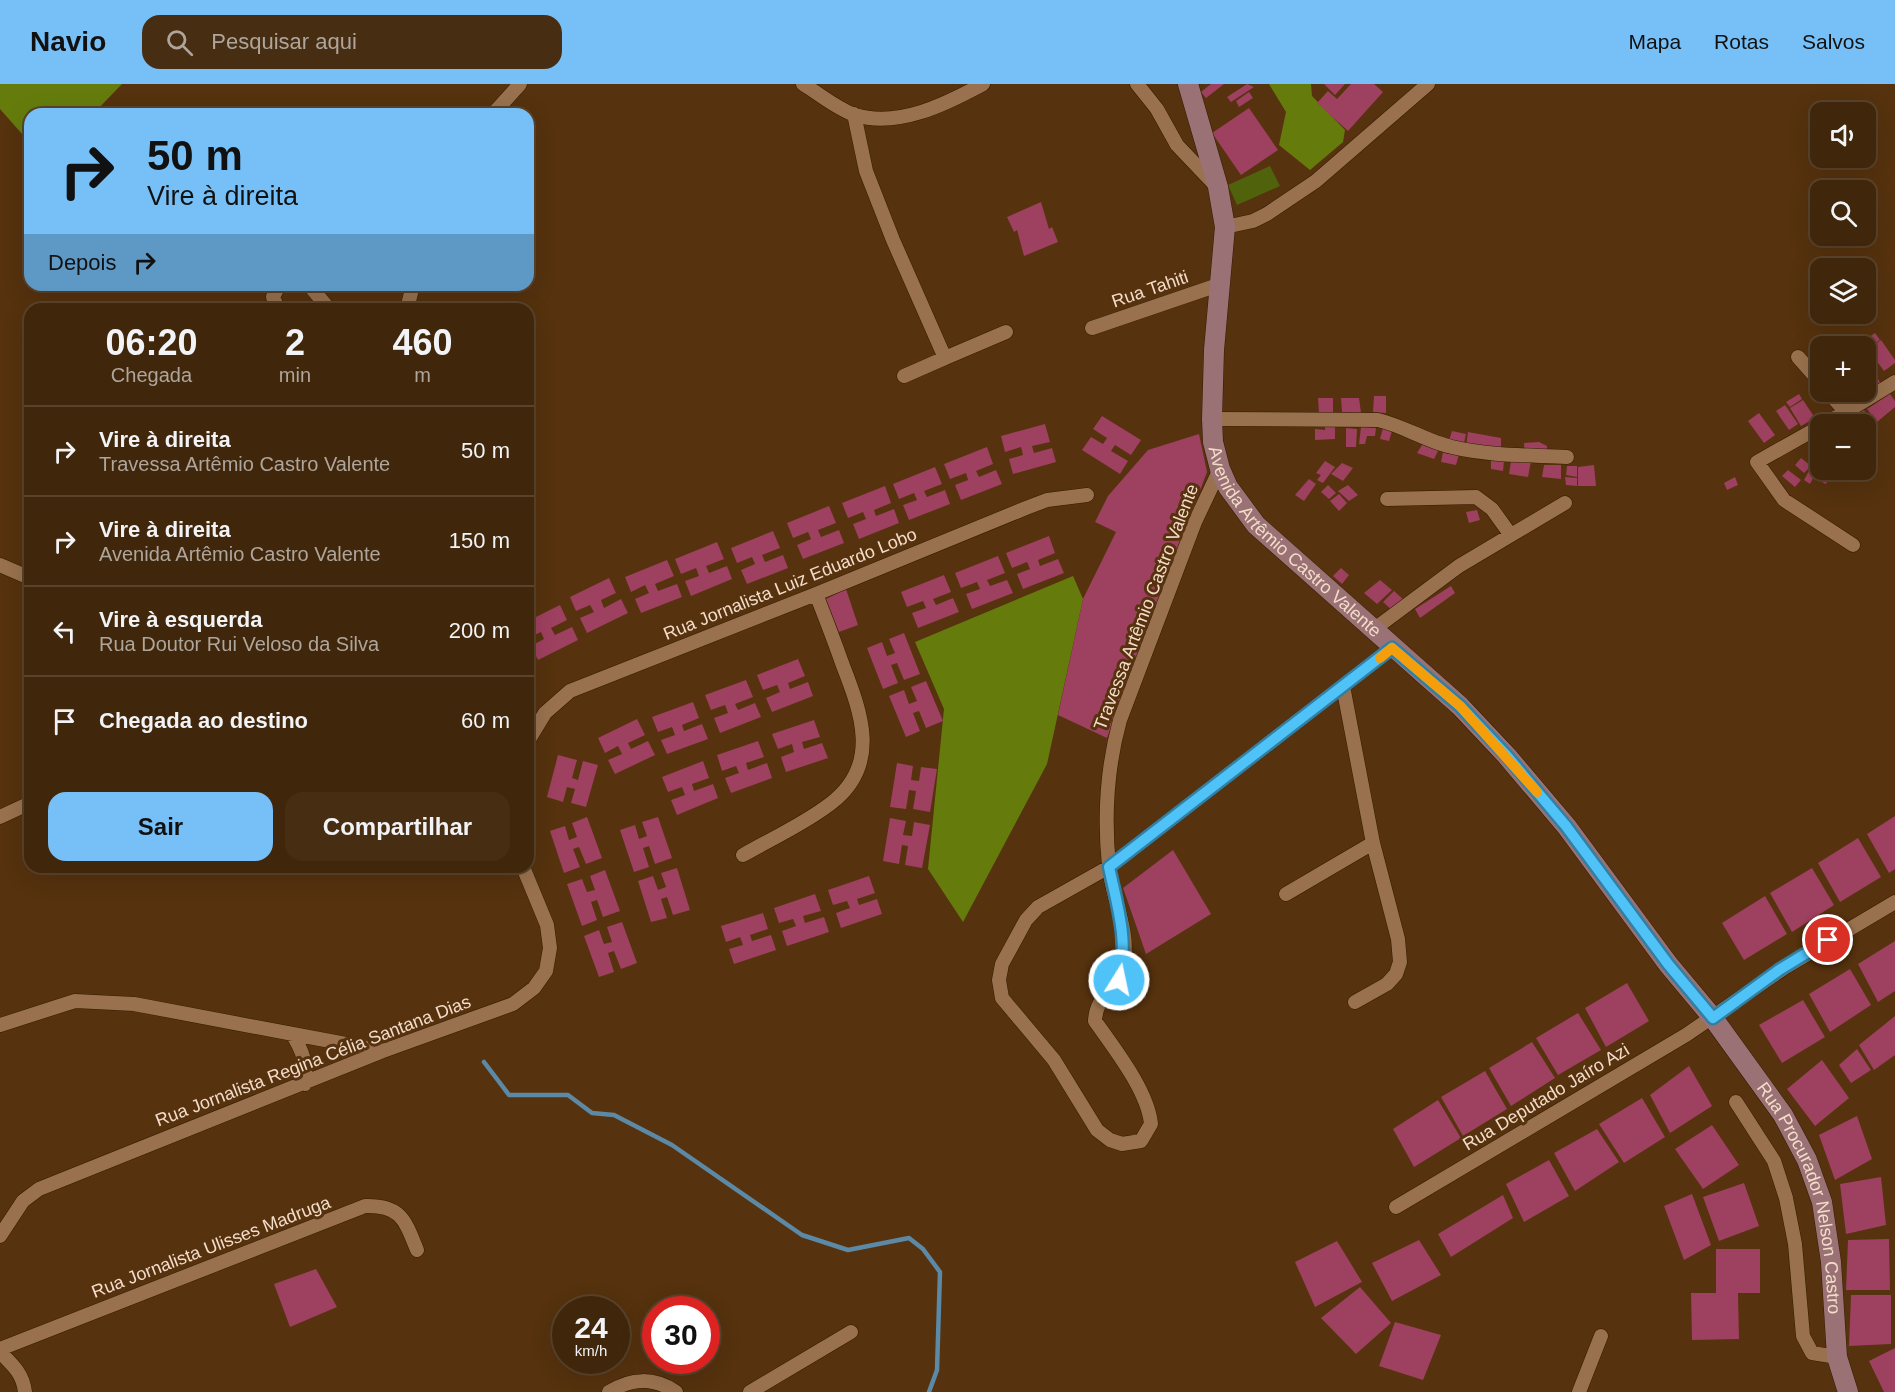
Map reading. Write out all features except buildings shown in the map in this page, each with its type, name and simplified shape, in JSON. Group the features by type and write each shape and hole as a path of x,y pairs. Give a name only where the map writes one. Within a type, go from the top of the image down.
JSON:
{"main road":[{"name":"Avenida Artêmio Castro Valente","path":"1188,84 1218,188 1225,227 1214,350 1213,442 1220,469 1237,501 1256,525 1460,706 1507,756 1566,826 1668,964 1713,1018"},
{"name":"Rua Procurador Nelson Castro","path":"1713,1018 1783,1114 1807,1160 1822,1202 1831,1262 1837,1357 1848,1392"}],"street":[{"path":"498,108 520,84"},
{"path":"802,84 854,114 876,117 911,115 938,107 983,84"},
{"path":"1137,84 1157,109 1177,145 1218,188"},
{"path":"1225,227 1253,221 1267,214 1316,181 1428,84"},
{"path":"854,114 866,171 893,240 945,358"},
{"name":"Rua Tahiti","path":"1092,328 1221,284"},
{"path":"314,291 324,303"},
{"path":"904,376 1006,332"},
{"path":"1798,357 1810,371"},
{"path":"1842,414 1895,382"},
{"path":"1837,402 1846,412"},
{"path":"1212,419 1378,420 1398,424 1449,447 1478,452 1567,458"},
{"path":"1810,432 1757,462 1784,500 1852,544"},
{"name":"Travessa Artêmio Castro Valente","path":"1220,469 1195,522 1120,720 1108,774 1109,867 1124,937 1124,961 1119,980 1099,1001 1095,1021 1130,1074 1150,1118 1148,1132 1141,1142 1130,1145 1110,1140 1097,1130 1054,1060 1002,998 999,980 1002,964 1026,920 1038,907 1109,867 1392,648"},
{"name":"Rua Jornalista Luiz Eduardo Lobo","path":"534,731 545,713 570,691 1047,500 1087,495"},
{"path":"1387,499 1476,497 1492,509 1510,534"},
{"path":"1373,630 1459,566 1565,503"},
{"path":"0,565 24,575"},
{"path":"743,855 830,804 848,788 859,767 863,748 861,712 816,594"},
{"path":"1343,686 1373,843 1398,939 1400,962 1396,974 1387,984 1355,1002"},
{"path":"0,817 24,806"},
{"path":"1286,894 1373,843"},
{"name":"Rua Jornalista Regina Célia Santana Dias","path":"0,1236 23,1202 39,1189 383,1051 513,1004 534,988 546,971 550,948 547,925 526,873"},
{"name":"Rua Deputado Jaíro Azi","path":"1396,1207 1713,1018 1779,970 1895,902"},
{"path":"0,1025 75,1001 101,1001 134,1004 383,1051"},
{"path":"292,1034 302,1049 306,1067 305,1084"},
{"path":"1736,1102 1774,1161 1786,1198 1795,1244 1803,1336 1812,1353 1837,1357"},
{"name":"Rua Jornalista Ulisses Madruga","path":"0,1350 365,1206 383,1205 394,1210 406,1222 417,1250"},
{"path":"750,1392 851,1332"},
{"path":"1579,1392 1601,1336"},
{"path":"0,1350 24,1380 25,1392"},
{"path":"609,1392 635,1380 649,1380 676,1392"}],"green space":[{"path":"0,84 122,84 99,108 24,108 24,136 0,109"},
{"path":"1269,84 1311,84 1312,96 1345,130 1343,142 1310,170 1279,145 1286,112"},
{"path":"1270,166 1280,186 1237,205 1228,185"},
{"path":"1073,576 1083,599 1047,764 963,922 928,869 944,709 915,642"}],"waterway":[{"path":"484,1062 509,1095 568,1095 592,1113 614,1115 672,1145 802,1235 848,1250 909,1238 923,1249 940,1272 937,1370 929,1392"}],"slow traffic":[{"path":"1380,658 1392,648 1460,706 1537,792"}],"route":[{"path":"1119,980 1124,961 1124,937 1109,867 1392,648 1460,706 1507,756 1566,826 1668,964 1713,1018 1779,970 1828,940"}]}
